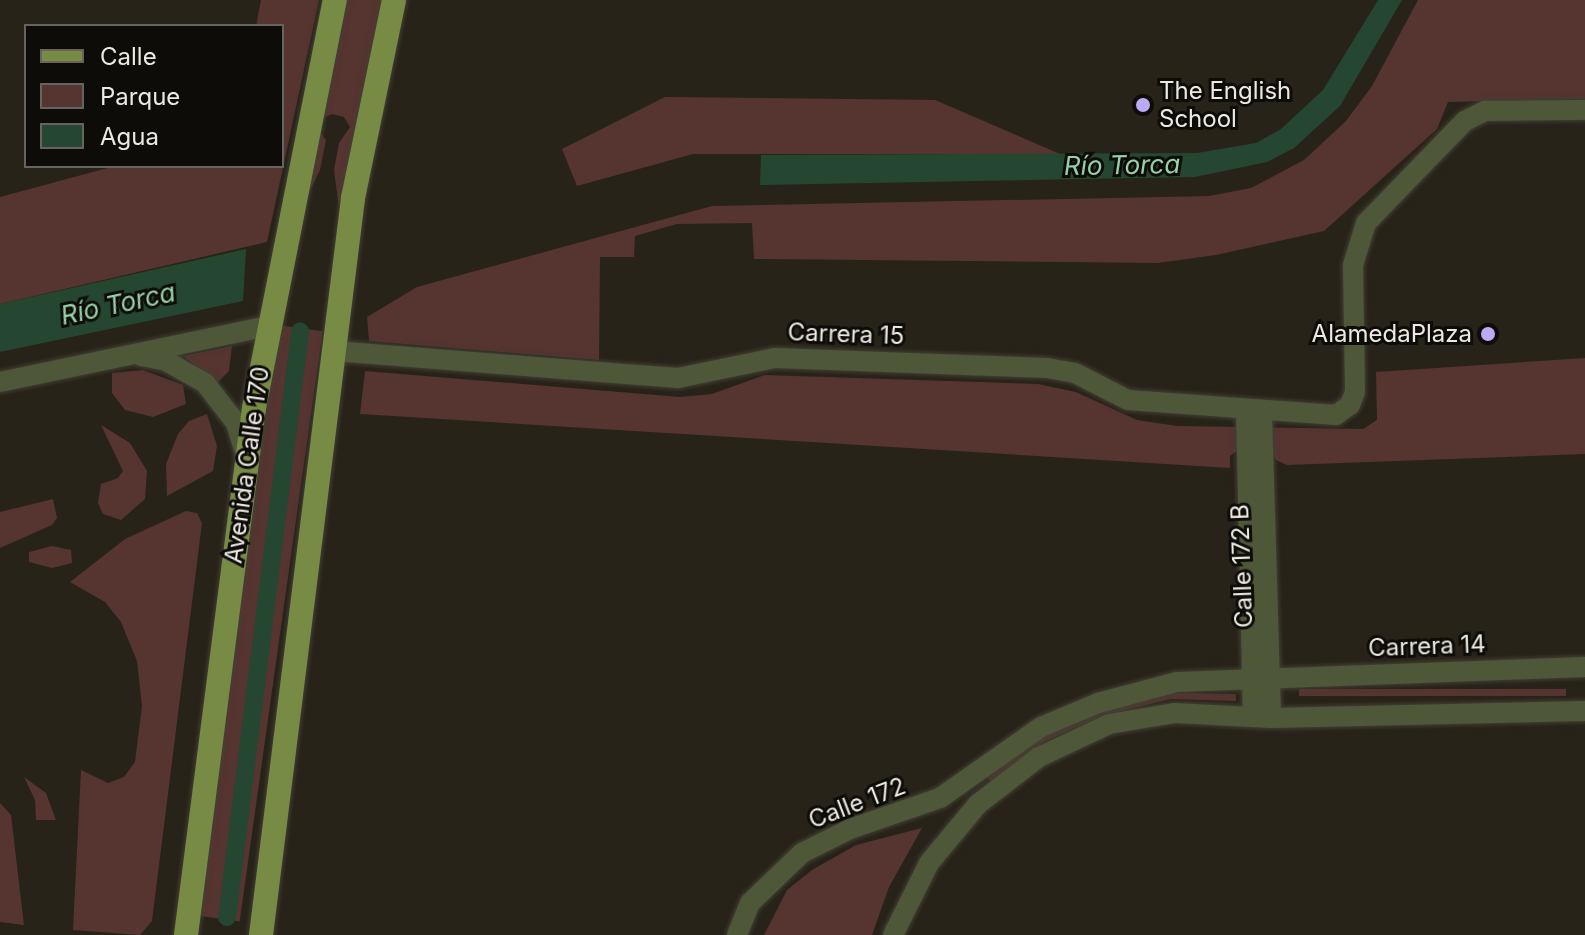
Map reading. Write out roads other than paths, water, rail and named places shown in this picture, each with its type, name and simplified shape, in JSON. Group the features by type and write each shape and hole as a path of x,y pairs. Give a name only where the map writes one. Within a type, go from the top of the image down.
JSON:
{"main road":[{"name":"Avenida Calle 170","path":"186,935 247,459 268,326 335,0"},
{"path":"261,935 360,156 394,0"}],"street":[{"name":"Carrera 15","path":"334,351 678,378 775,358 1047,368 1075,373 1128,400 1254,412 1336,415 1350,405 1355,392 1357,241 1366,223 1418,173 1465,121 1485,111 1585,110"},
{"path":"0,382 268,326"},
{"path":"121,356 166,361 205,383 236,423 247,459"},
{"name":"Calle 172 B","path":"1254,412 1262,717"},
{"name":"Carrera 14","path":"940,798 1041,727 1098,703 1177,682 1585,667"},
{"path":"893,935 929,863 997,790 1039,757 1109,724 1175,713 1262,717 1585,711"},
{"path":"940,798 997,790"},
{"name":"Calle 172","path":"737,935 750,903 802,853 850,829 940,798"}],"water":[{"name":"Río Torca","path":"1378,0 1402,0 1340,106 1294,148 1267,162 1195,177 760,185 761,155 1197,153 1256,143 1281,129 1323,90"},
{"name":"Río Torca","path":"246,249 243,301 0,352 0,304"}],"waterway":[{"path":"227,917 300,332"}],"place":[{"name":"The English School","path":"1143,105"},
{"name":"AlamedaPlaza","path":"1488,334"}]}
